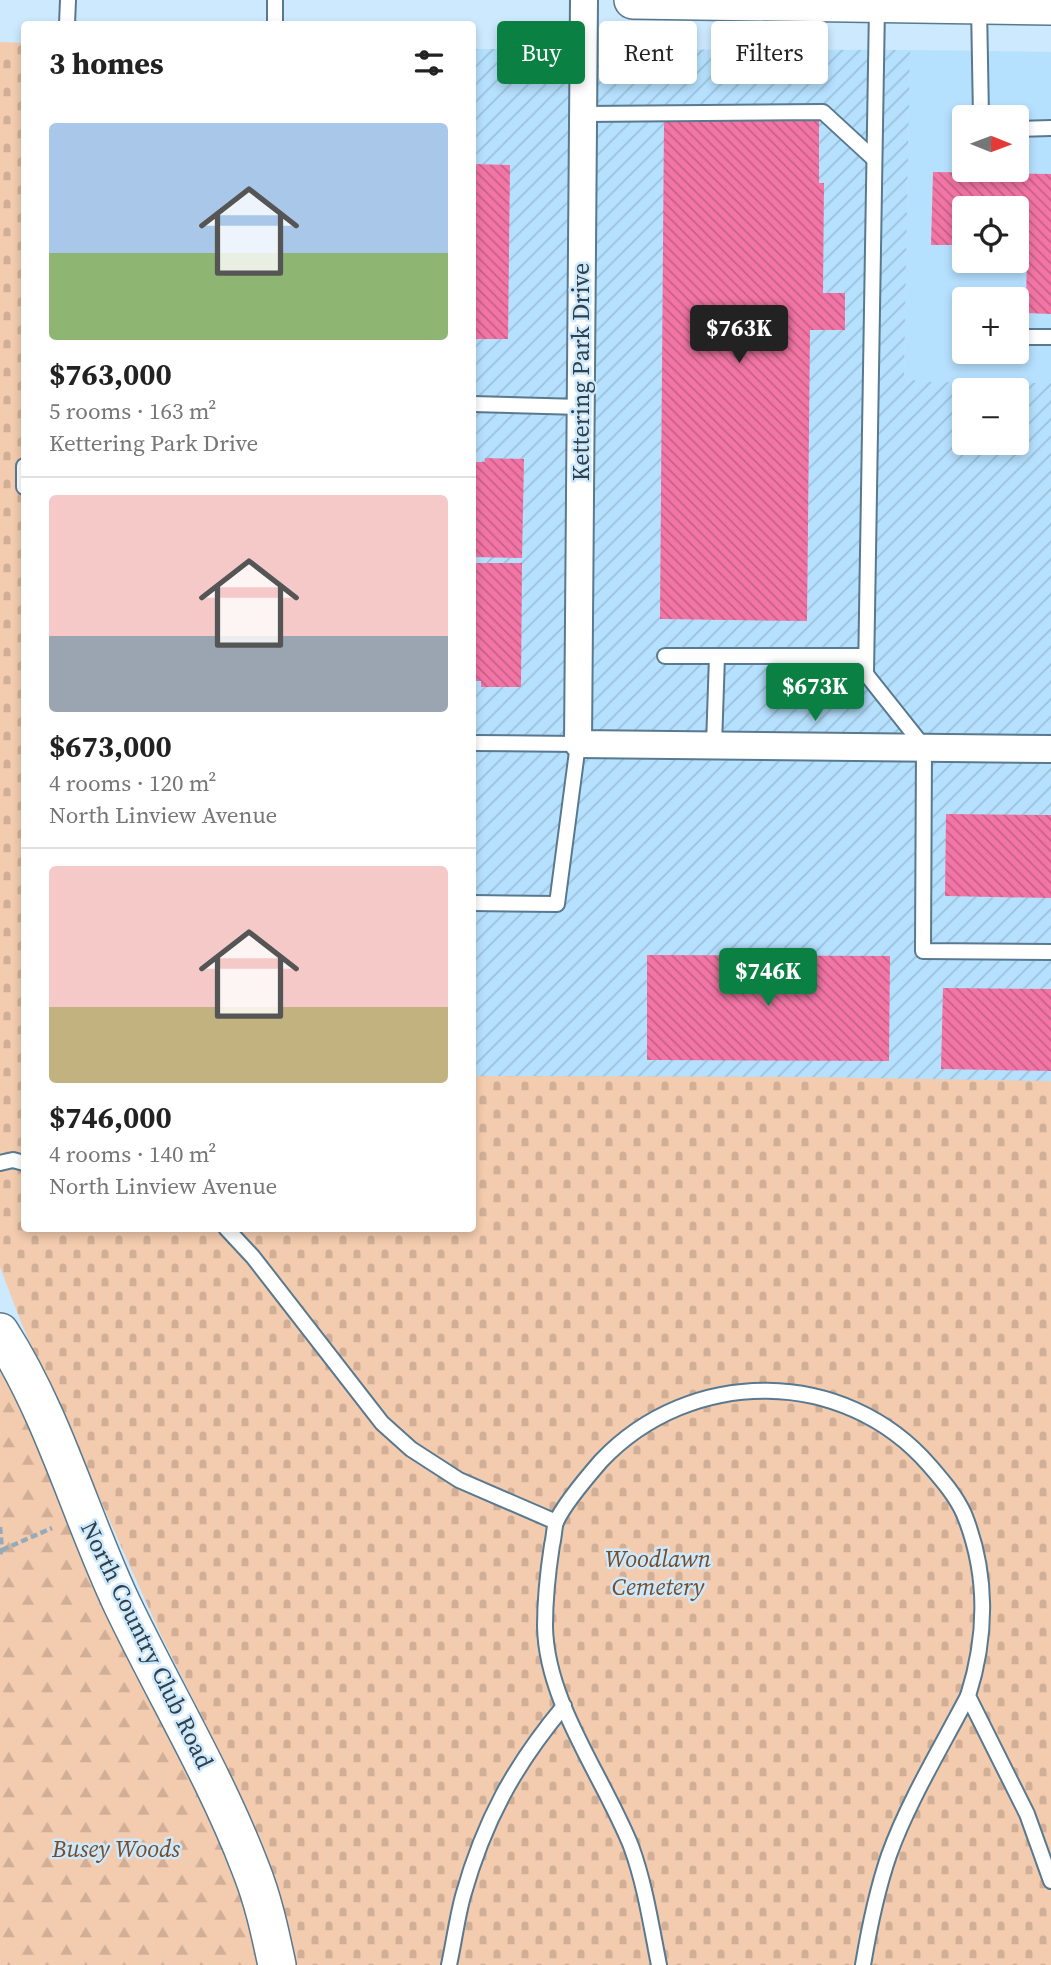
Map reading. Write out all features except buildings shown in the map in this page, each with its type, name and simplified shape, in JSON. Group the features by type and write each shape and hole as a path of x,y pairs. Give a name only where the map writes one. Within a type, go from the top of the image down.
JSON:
{"street":[{"name":"Kettering Park Drive","path":"578,744 584,0"},
{"path":"633,0 1051,6"},
{"path":"578,744 1051,748"},
{"name":"North Country Club Road","path":"0,1332 36,1396 121,1603 213,1781 251,1868 267,1919 277,1965"}],"lane":[{"path":"67,21 68,0"},
{"path":"275,0 275,21"},
{"path":"877,3 866,674 924,747 923,951 1051,952"},
{"path":"979,5 981,105"},
{"path":"583,114 823,112 874,159"},
{"path":"1029,129 1051,128"},
{"path":"1029,337 1051,337"},
{"path":"476,404 581,407"},
{"path":"665,656 866,656"},
{"path":"714,745 717,656"},
{"path":"476,743 578,744 558,904 476,903"},
{"path":"0,1163 13,1160 21,1162"},
{"path":"230,1232 253,1257 382,1423 411,1449 458,1480 556,1522"},
{"path":"659,1965 646,1895 631,1847 564,1706 550,1661 545,1628 547,1578 556,1522 586,1478 621,1441 652,1420 684,1404 721,1394 774,1390 811,1395 855,1410 891,1428 919,1453 947,1486 963,1511 975,1546 982,1588 982,1628 976,1669 968,1696 902,1824 889,1856 867,1939 863,1965"},
{"path":"968,1696 1027,1814 1051,1881"},
{"path":"449,1965 462,1898 484,1832 510,1779 564,1706"}],"path":[{"path":"0,1527 1,1552 85,1514"}],"shaded area":[{"path":"476,49 497,49 497,84 585,84 585,49 599,49 599,84 697,84 697,50 711,50 711,84 828,84 828,50 910,50 904,379 952,382 952,455 1029,455 1029,383 1051,383 1051,1085 476,1078"},
{"path":"910,50 1051,52 1051,383 1029,383 1029,378 952,378 952,382 904,379"}],"green space":[{"name":"Woodlawn Cemetery","path":"0,42 21,43 21,1232 476,1232 476,1076 1051,1081 1051,1965 294,1965 262,1854 224,1761 160,1633 23,1327 0,1267"},
{"name":"Busey Woods","path":"0,1332 277,1965 0,1965"}]}
